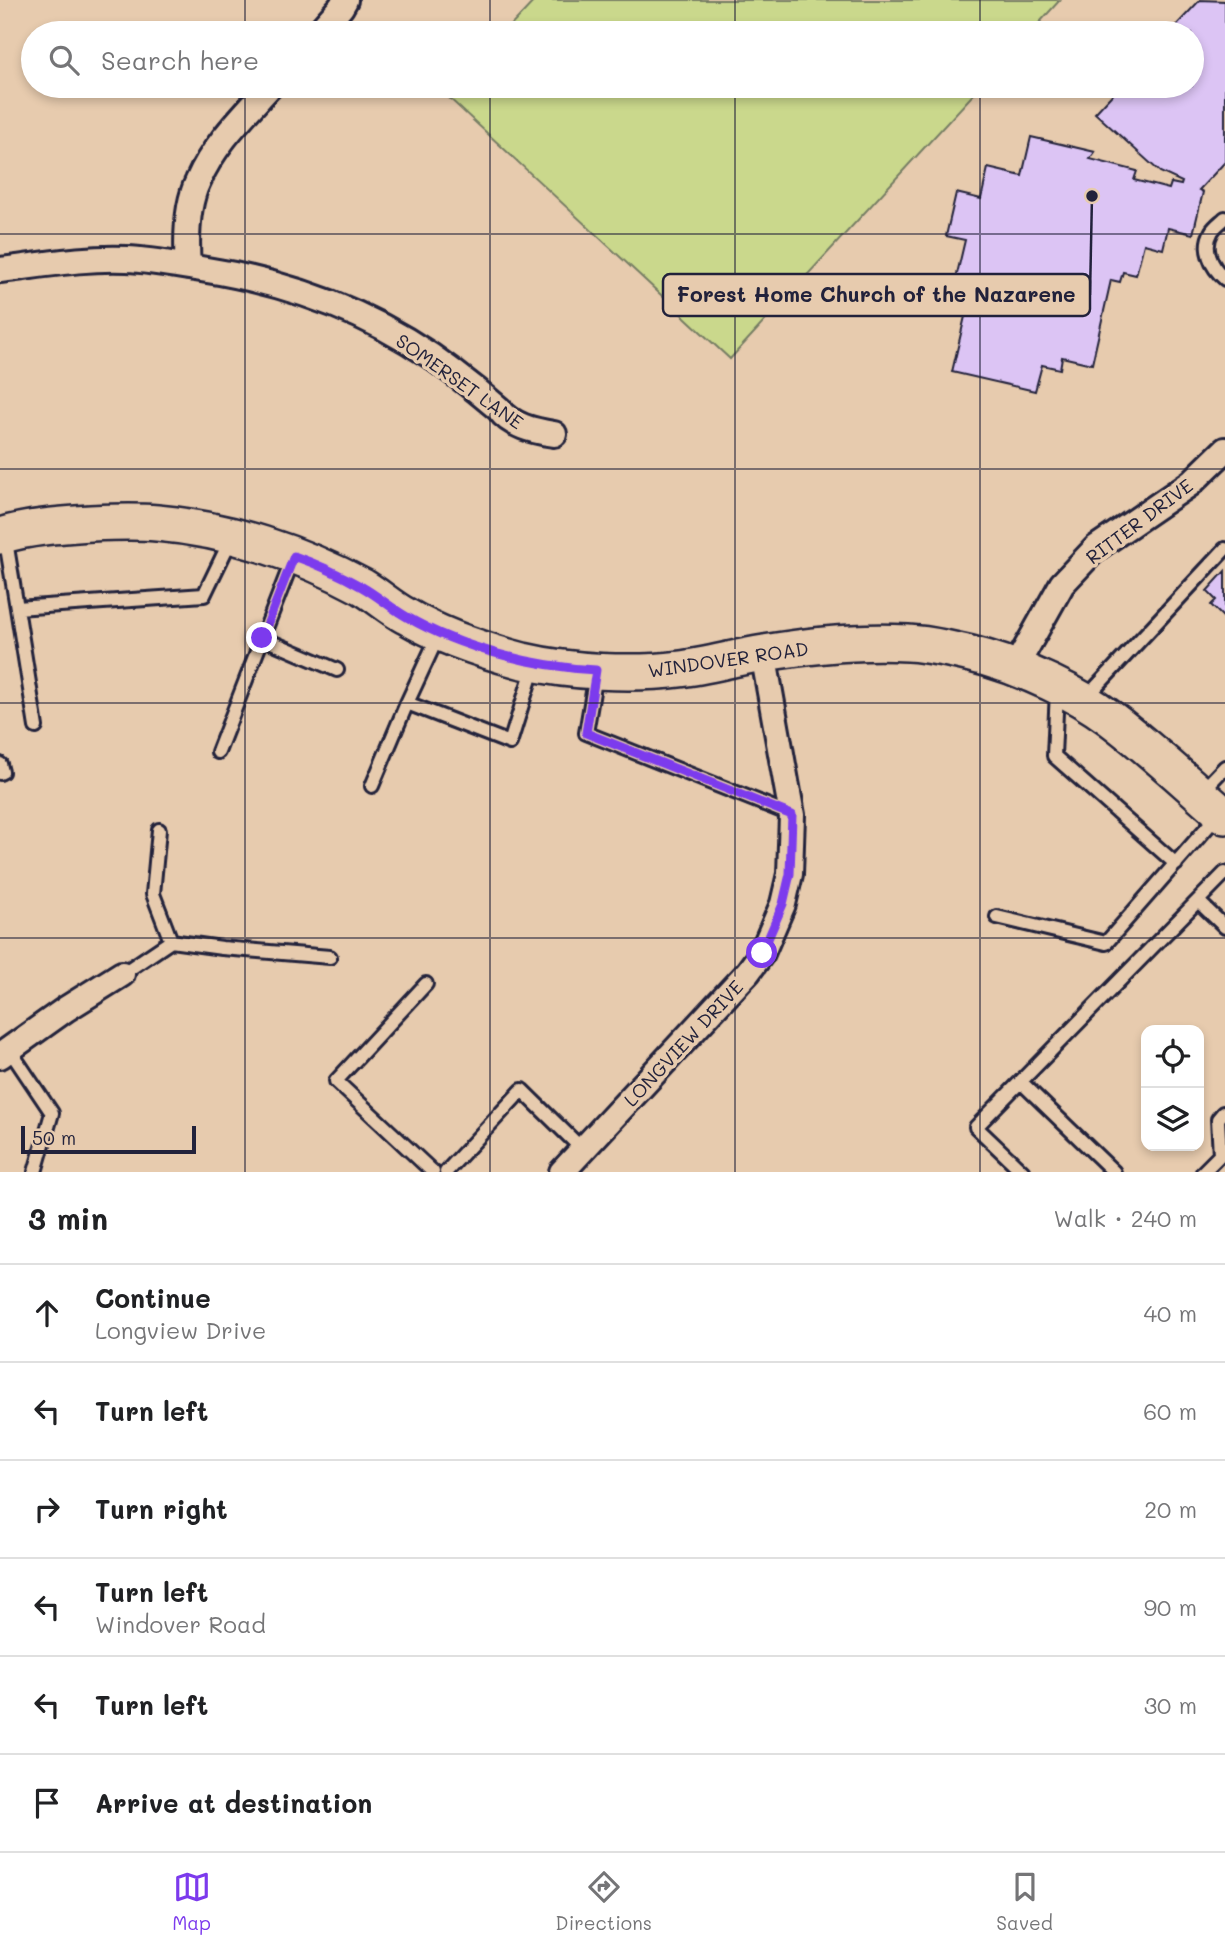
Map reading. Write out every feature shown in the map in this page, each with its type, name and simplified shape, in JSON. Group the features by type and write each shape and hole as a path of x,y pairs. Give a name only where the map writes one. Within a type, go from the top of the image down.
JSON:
{"street":[{"path":"328,21 345,0"},
{"path":"188,267 190,203 197,181 221,141 259,98"},
{"name":"SOMERSET LANE","path":"0,270 74,261 127,259 242,275 267,282 334,304 387,330 452,371 503,415 531,430 554,434"},
{"name":"RITTER DRIVE","path":"1015,668 1062,584 1096,548 1191,483 1225,450"},
{"name":"WINDOVER ROAD","path":"3,536 57,525 156,523 233,537 271,546 363,588 439,634 524,661 573,669 651,672 683,669 763,653 829,644 911,643 985,658 1015,668 1070,693 1110,718 1215,807"},
{"name":"LONGVIEW DRIVE","path":"562,1172 748,972 762,953 783,904 790,874 792,815 763,653"},
{"path":"5,1052 122,974"}],"lane":[{"path":"1225,218 1212,232 1207,253 1216,271 1225,279"},
{"path":"3,536 36,727"},
{"path":"17,608 204,595 233,537"},
{"path":"1176,864 1054,755 1070,693 1225,549"},
{"path":"218,752 294,556"},
{"path":"372,786 439,634"},
{"path":"262,638 337,670"},
{"path":"407,703 510,743 535,663"},
{"path":"596,670 586,733 792,815"},
{"path":"0,764 0,773"},
{"path":"997,916 1107,943 1176,864 1215,807 1225,767"},
{"path":"159,830 153,894 171,941"},
{"path":"1023,1172 976,1127 1225,873"},
{"path":"1198,901 1225,927"},
{"path":"122,974 171,941 330,957"},
{"path":"426,984 336,1081 433,1172"},
{"path":"5,1052 52,1113 35,1172"},
{"path":"1021,1082 1114,1172"},
{"path":"446,1172 522,1090 583,1150"},
{"path":"1203,1172 1222,1153 1218,1119 1223,1113"}],"green space":[{"path":"535,0 1060,0 1041,21 515,21"},
{"path":"449,98 970,98 730,359"}],"building":[{"path":"1200,0 1225,1 1225,162 1199,190 1203,192 1193,234 1168,228 1163,249 1144,244 1136,275 1123,272 1120,282 1111,280 1092,364 1062,357 1060,369 1042,365 1035,391 952,372 970,295 953,291 965,240 946,236 956,193 981,199 988,168 1022,176 1031,137 1095,152 1090,159 1137,171 1134,180 1169,189 1171,183 1181,185 1182,182 1160,172 1095,113 1109,98 1204,98 1204,21 1180,21"},
{"path":"1225,571 1225,619 1211,605 1216,600 1207,591"}],"place":[{"name":"Forest Home Church of the Nazarene","path":"1092,196"}],"route":[{"path":"262,638 294,556 363,588 439,634 524,661 596,670 586,733 792,815 790,874 783,904 762,953"}]}
